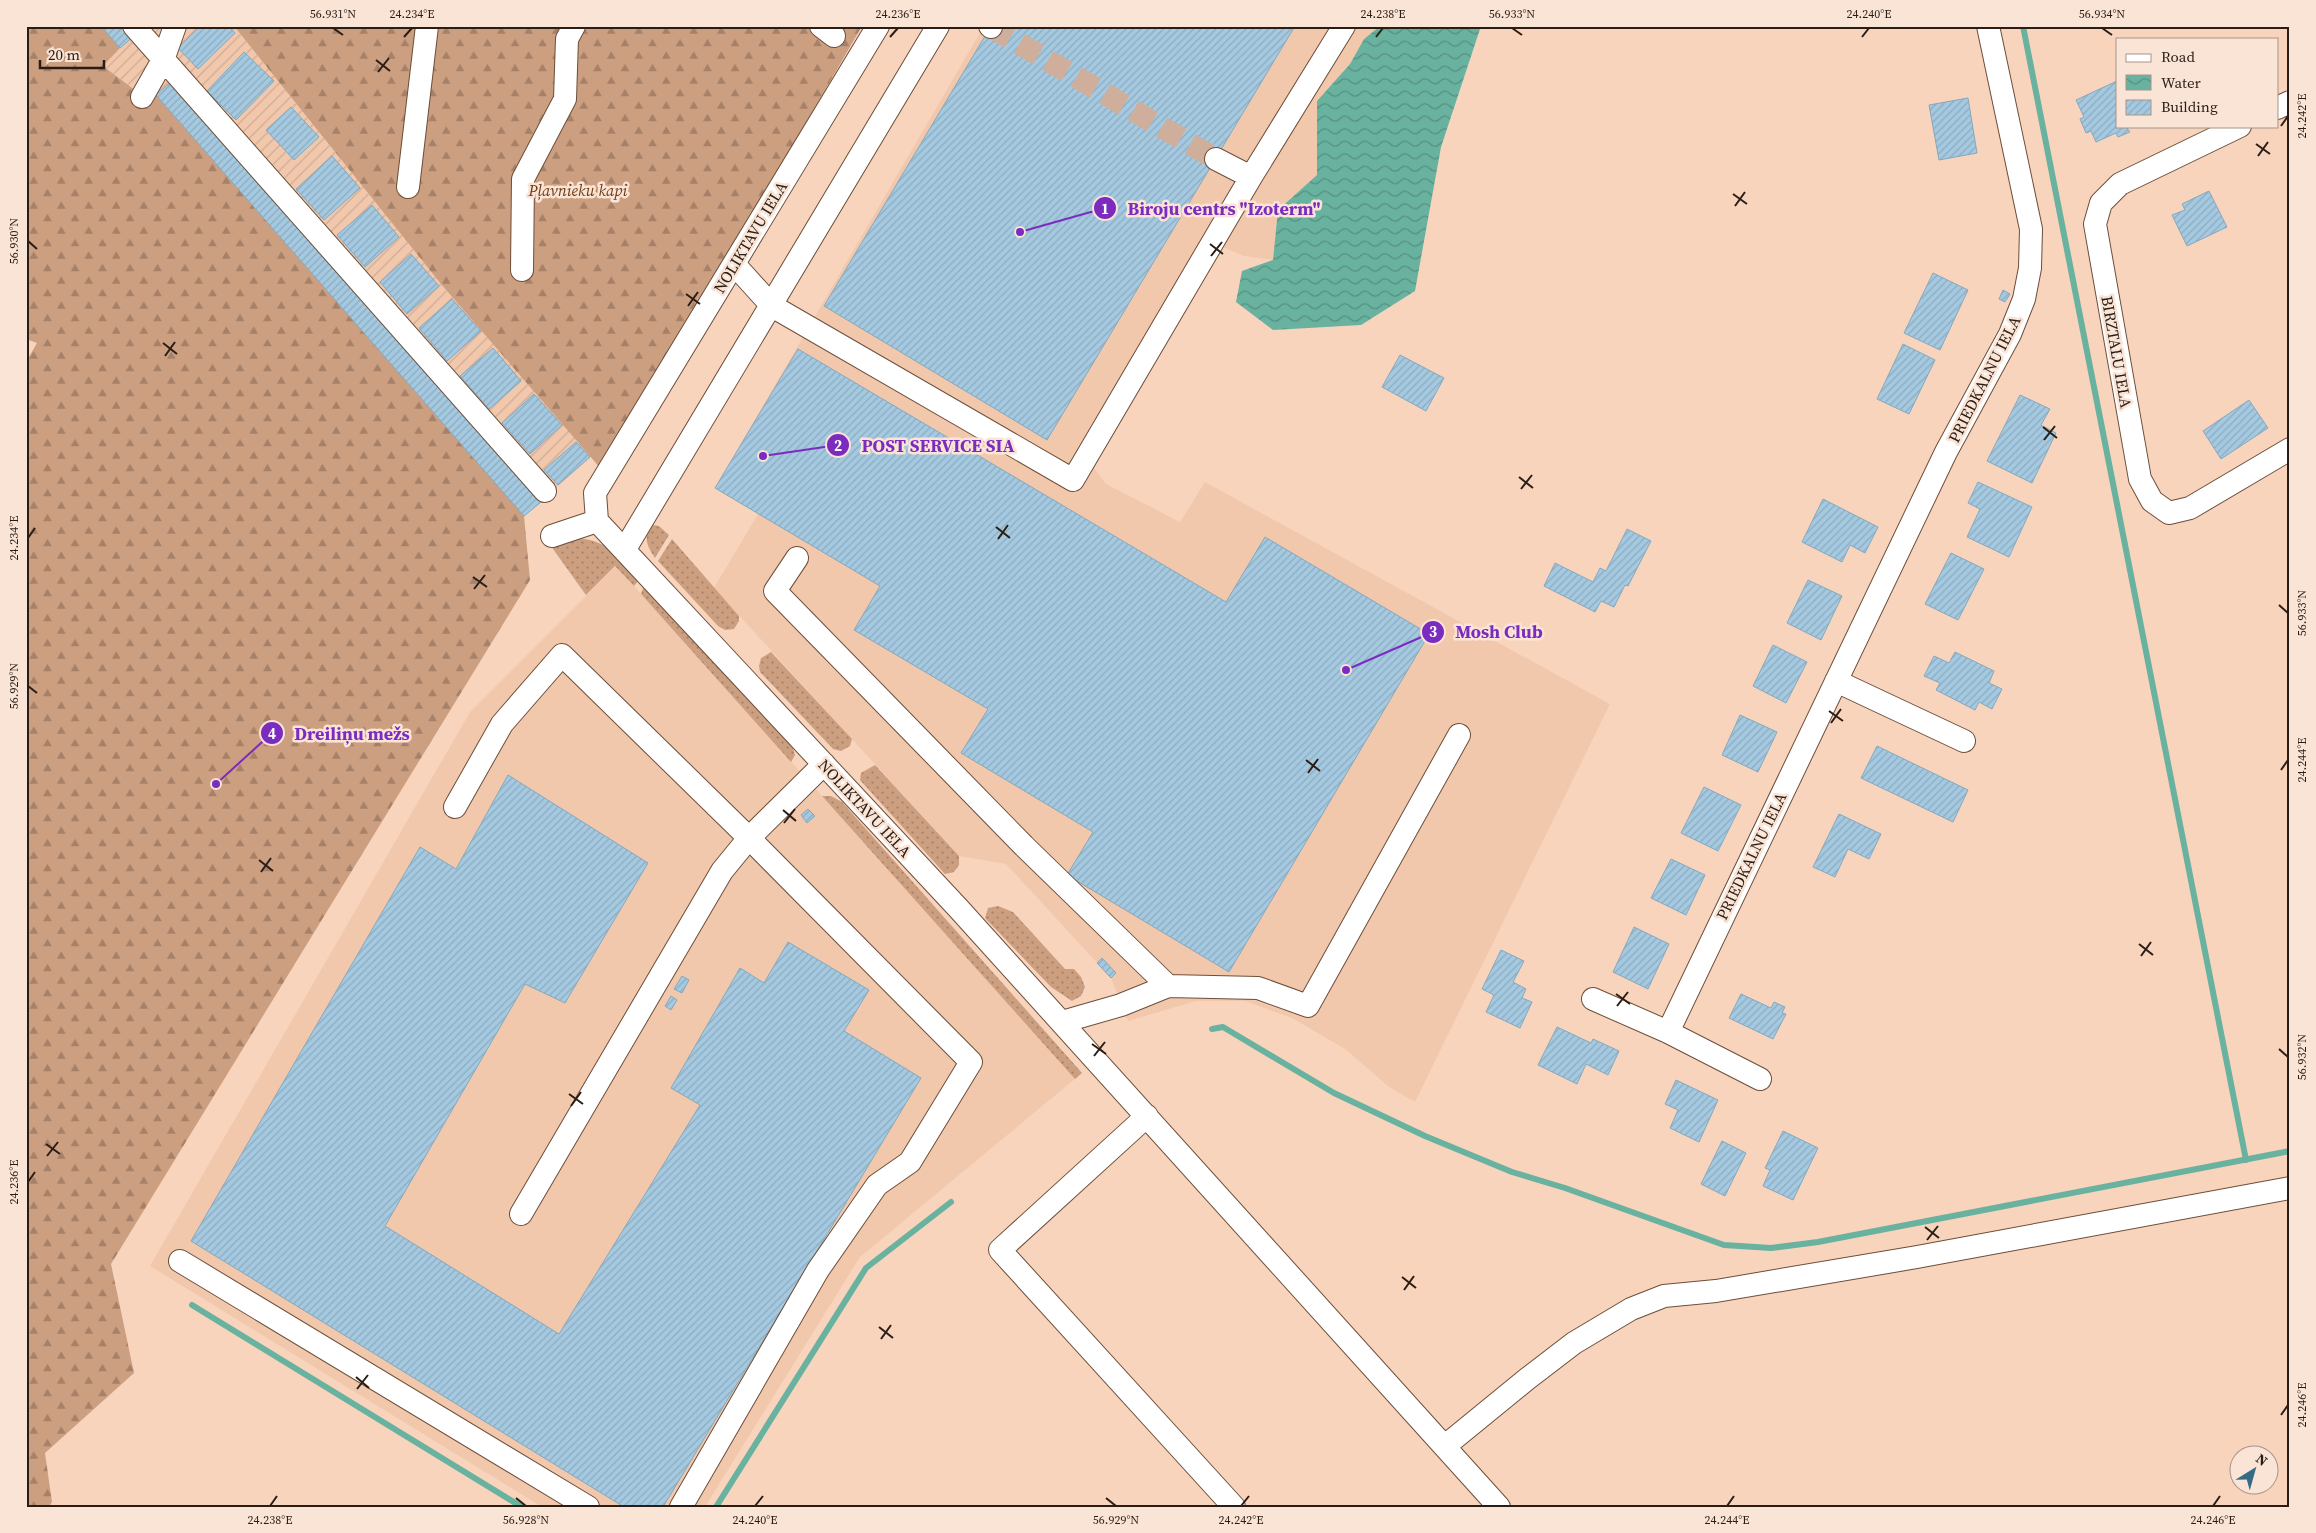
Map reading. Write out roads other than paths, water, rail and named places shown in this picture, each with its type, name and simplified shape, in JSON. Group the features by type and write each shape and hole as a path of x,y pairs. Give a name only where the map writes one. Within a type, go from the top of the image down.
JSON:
{"street":[{"path":"134,26 545,492"},
{"path":"142,97 163,60 175,26"},
{"path":"408,187 427,26"},
{"path":"522,270 523,178 565,99 566,40 574,26"},
{"name":"NOLIKTAVU IELA","path":"878,26 596,493 598,521 1062,1022 1499,1507"},
{"path":"625,549 938,26"},
{"path":"734,264 772,306 1073,480 1252,177 1344,26"},
{"name":"PRIEDKALNU IELA","path":"1668,1032 1946,452 2010,334 2024,298 2030,268 2031,228 1988,26"},
{"path":"2278,108 2290,102"},
{"name":"BIRZTALU IELA","path":"2236,128 2120,184 2101,203 2095,224 2140,479 2152,501 2169,513 2190,508 2290,449"},
{"path":"1216,158 1252,177"},
{"path":"552,536 598,521"},
{"path":"797,558 775,591 1024,846 1168,986"},
{"path":"455,807 502,724 562,655 749,838 971,1062 910,1162 877,1185 818,1270 681,1507"},
{"path":"1836,681 1964,741"},
{"path":"1062,1022 1121,1005 1168,986 1258,988 1308,1006 1458,735"},
{"path":"521,1214 722,871 749,838 824,764"},
{"path":"1594,998 1668,1032 1760,1079"},
{"path":"1147,1116 1000,1250 1234,1507"},
{"path":"1444,1446 1574,1344 1632,1309 1664,1296 1716,1291 1916,1257 2290,1188"},
{"path":"180,1261 588,1507"}],"water":[{"path":"1380,26 1481,26 1441,147 1415,291 1361,325 1273,330 1236,302 1242,271 1273,260 1278,210 1317,175 1317,101 1350,64 1364,39"}],"waterway":[{"path":"2023,26 2246,1160"},
{"path":"1212,1029 1223,1027 1334,1093 1425,1136 1512,1172 1565,1188 1724,1245 1771,1248 1818,1242 2290,1151"},
{"path":"716,1507 866,1268 951,1202"},
{"path":"192,1305 522,1507"}],"tunnel":[{"path":"991,27 1216,159"}],"place":[{"name":"Biroju centrs \"Izoterm\"","path":"1020,232"},
{"name":"POST SERVICE SIA","path":"763,456"},
{"name":"Mosh Club","path":"1346,670"},
{"name":"Dreiliņu mežs","path":"216,784"}],"park label":[{"name":"Pļavnieku kapi","path":"578,190"}]}
